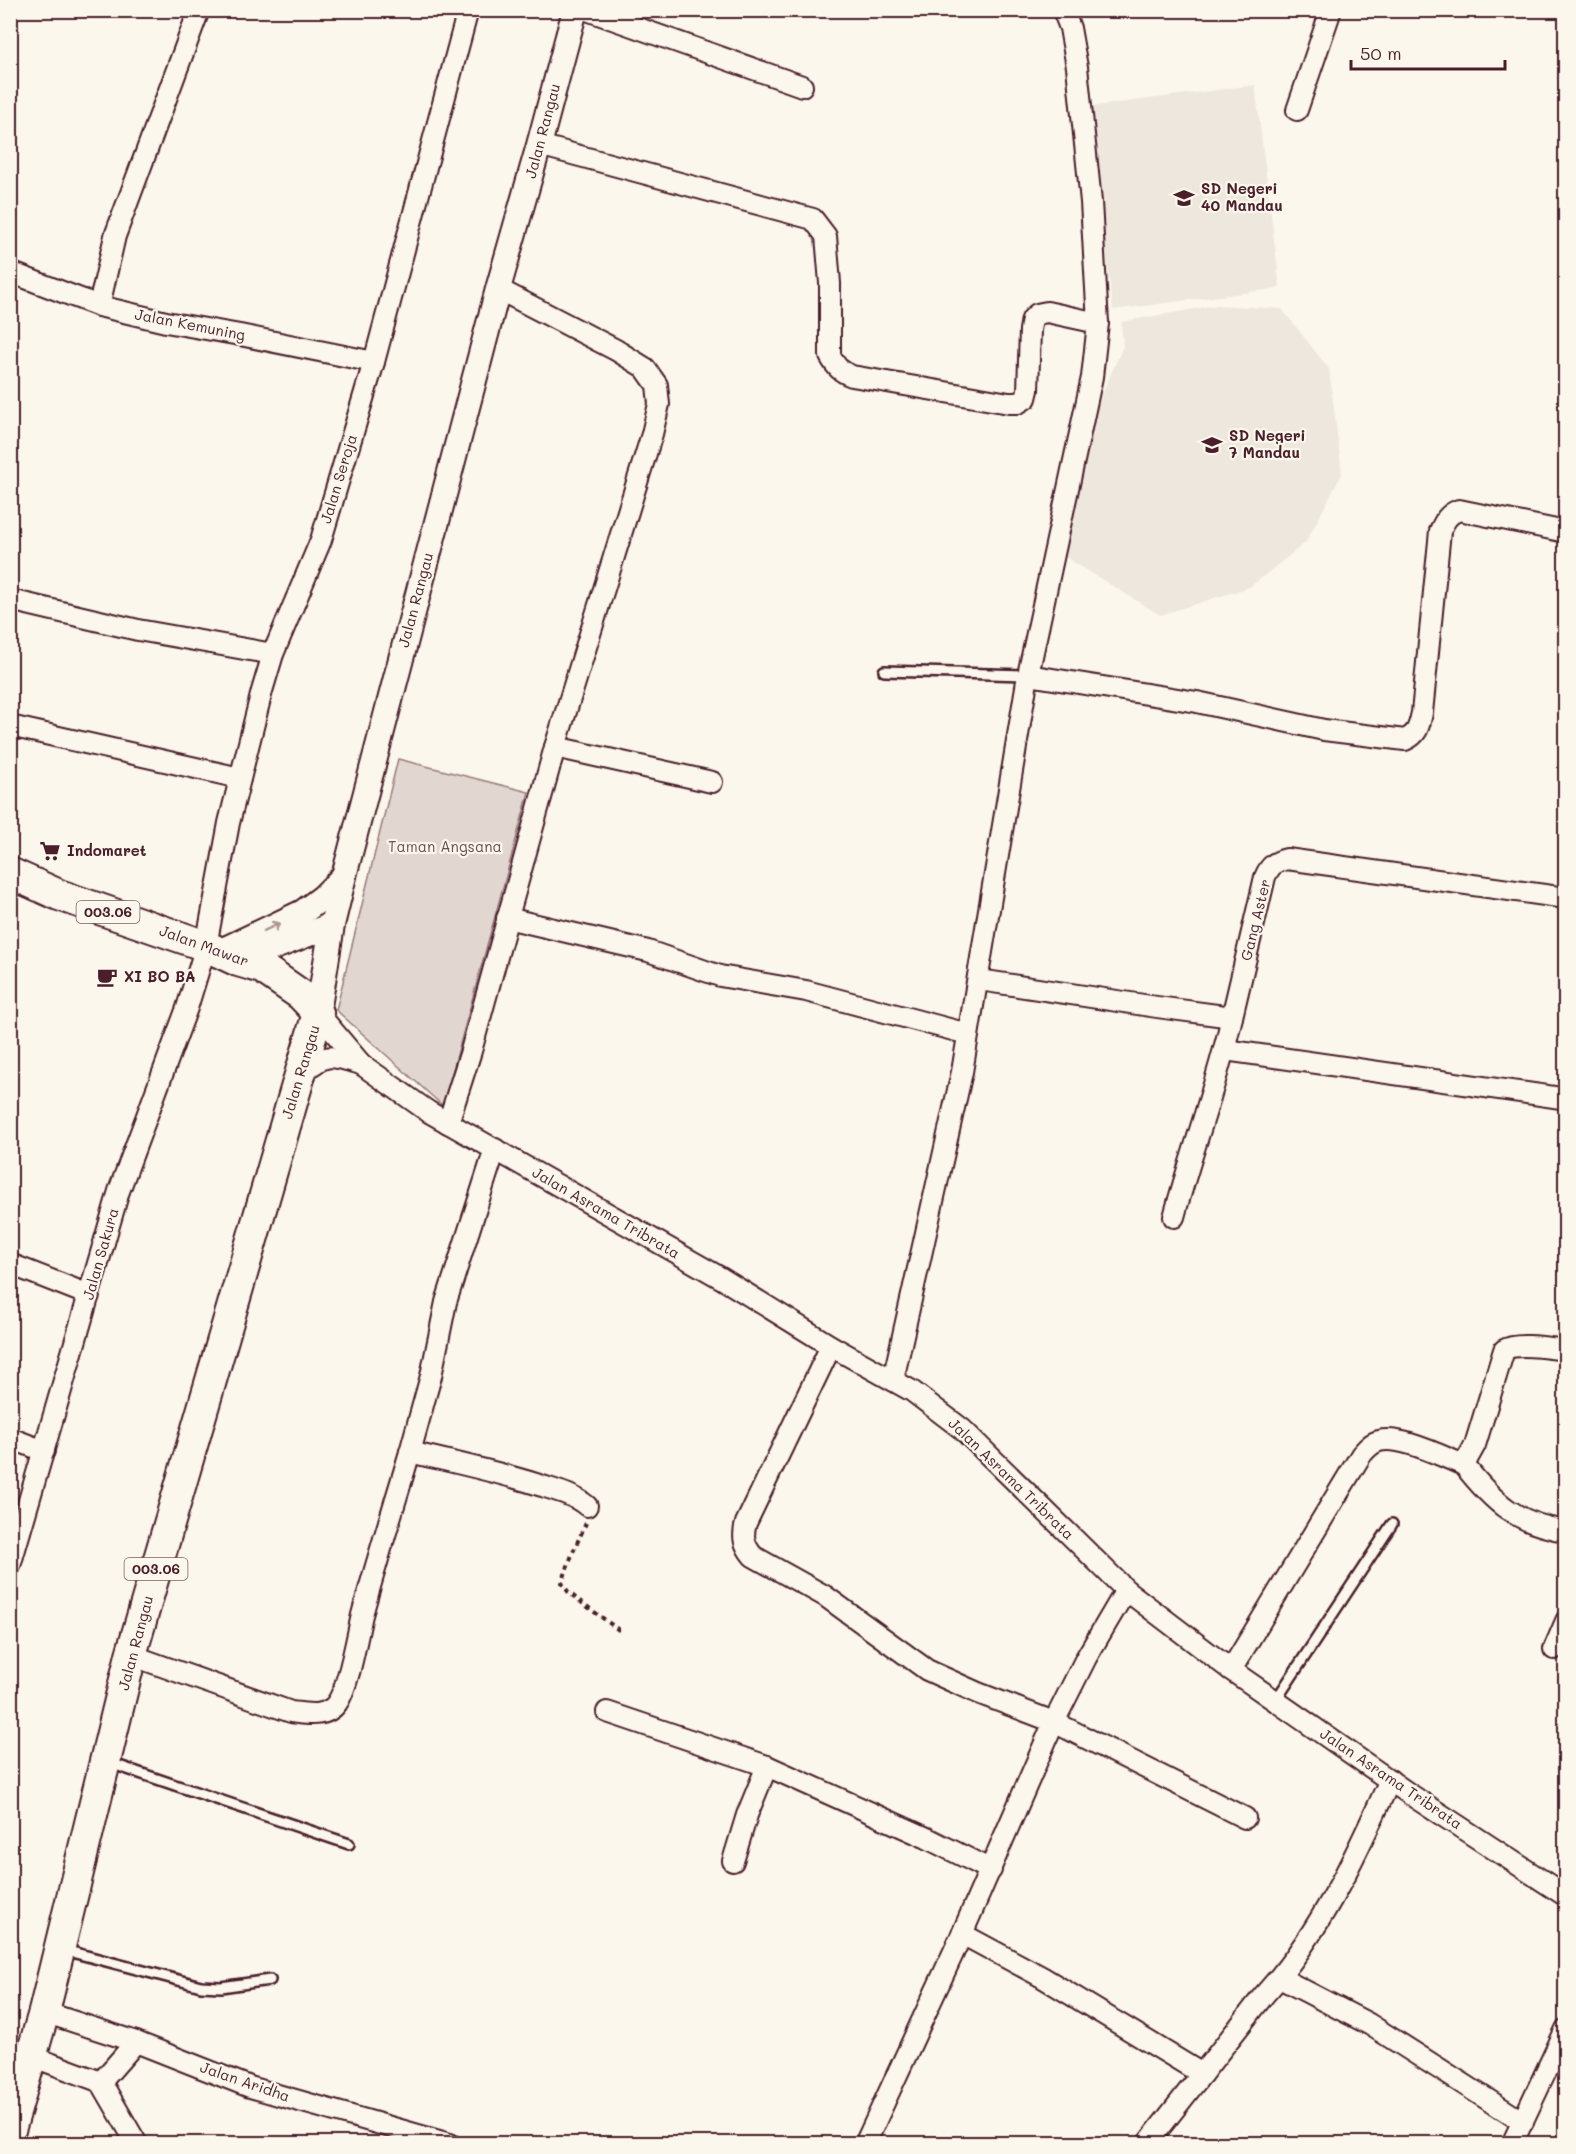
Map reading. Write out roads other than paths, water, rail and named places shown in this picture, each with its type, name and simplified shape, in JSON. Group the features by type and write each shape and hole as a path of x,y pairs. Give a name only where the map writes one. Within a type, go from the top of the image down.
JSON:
{"main road":[{"name":"Jalan Mawar","path":"10,873 58,894 262,968 302,995 308,1042"},
{"name":"Jalan Rangau","path":"10,2130 44,2012 131,1655 308,1042"}],"street":[{"path":"99,306 115,236 199,10"},
{"name":"Jalan Seroja","path":"221,953 229,823 240,778 273,654 321,540 374,362 468,10"},
{"name":"Jalan Rangau","path":"308,1042 344,876 498,289 575,10"},
{"path":"586,10 802,86"},
{"path":"893,1380 962,1072 1028,675 1092,377 1098,323 1091,202 1077,67 1070,28 1063,10"},
{"path":"1297,110 1331,10"},
{"path":"539,146 813,219 826,236 830,283 830,356 835,366 852,376 1018,403 1026,398 1028,390 1032,319 1037,314 1047,312 1098,323"},
{"name":"Jalan Kemuning","path":"10,272 99,306 166,322 240,334 374,362"},
{"path":"448,1123 471,1051 555,747 652,434 659,404 657,385 645,368 616,350 498,289"},
{"path":"1028,675 1197,702 1324,730 1405,740 1413,736 1419,728 1422,713 1440,531 1444,521 1451,513 1459,510 1566,532"},
{"path":"10,600 138,630 273,654"},
{"path":"10,726 240,778"},
{"path":"555,747 712,782"},
{"name":"Gang Aster","path":"1232,1017 1265,877 1275,862 1287,859 1566,898"},
{"path":"221,953 303,912 323,897 344,876"},
{"path":"507,918 648,951 720,976 806,992 969,1034"},
{"path":"221,953 333,925"},
{"name":"Jalan Sakura","path":"10,1566 17,1520 44,1451 119,1191 186,1008 221,953"},
{"path":"979,980 1232,1017 1225,1050 1189,1160 1174,1217"},
{"path":"308,1042 337,1057"},
{"path":"308,1042 318,1060 326,1056 337,1057 361,1064"},
{"name":"Jalan Asrama Tribrata","path":"308,1042 361,1064 429,1112 721,1278 831,1346 912,1391 962,1429 1126,1590 1231,1670 1390,1780 1566,1896"},
{"path":"1225,1050 1561,1098"},
{"path":"131,1655 291,1712 312,1715 328,1712 338,1703 431,1376 446,1302 495,1149"},
{"path":"10,1264 89,1295"},
{"path":"831,1346 746,1523 743,1534 745,1546 753,1556 825,1596 927,1670 978,1693 1054,1722 1245,1818"},
{"path":"1464,1465 1475,1445 1504,1350 1517,1346 1566,1350"},
{"path":"10,1438 44,1451"},
{"path":"1231,1670 1361,1455 1379,1440 1400,1441 1464,1465 1482,1488 1512,1514 1532,1523 1566,1531"},
{"path":"410,1452 509,1476 564,1493 587,1506"},
{"path":"865,2144 991,1870 1054,1722 1086,1658 1126,1590"},
{"path":"1554,1649 1566,1621"},
{"path":"607,1712 767,1766 927,1838 991,1870"},
{"path":"733,1861 747,1815 767,1766"},
{"path":"1147,2144 1280,1978 1332,1900 1390,1780"},
{"path":"962,1934 1042,1977 1202,2074"},
{"path":"1280,1978 1369,2024 1523,2122"},
{"name":"Jalan Aridha","path":"44,2012 136,2042 250,2087 450,2144"},
{"path":"1512,2144 1566,2029"},
{"path":"101,2082 136,2042"},
{"path":"31,2056 101,2082 137,2144"}],"lane":[{"path":"884,671 1028,675"},
{"path":"1275,1700 1392,1524"},
{"path":"105,1761 349,1844"},
{"path":"59,1948 201,1986 221,1987 270,1980"}],"place":[{"name":"SD Negeri 40 Mandau","path":"1184,198"},
{"name":"SD Negeri 7 Mandau","path":"1212,445"},
{"name":"Indomaret","path":"50,851"},
{"name":"XI BO BA","path":"107,977"}],"park label":[{"name":"Taman Angsana","path":"445,847"}]}
